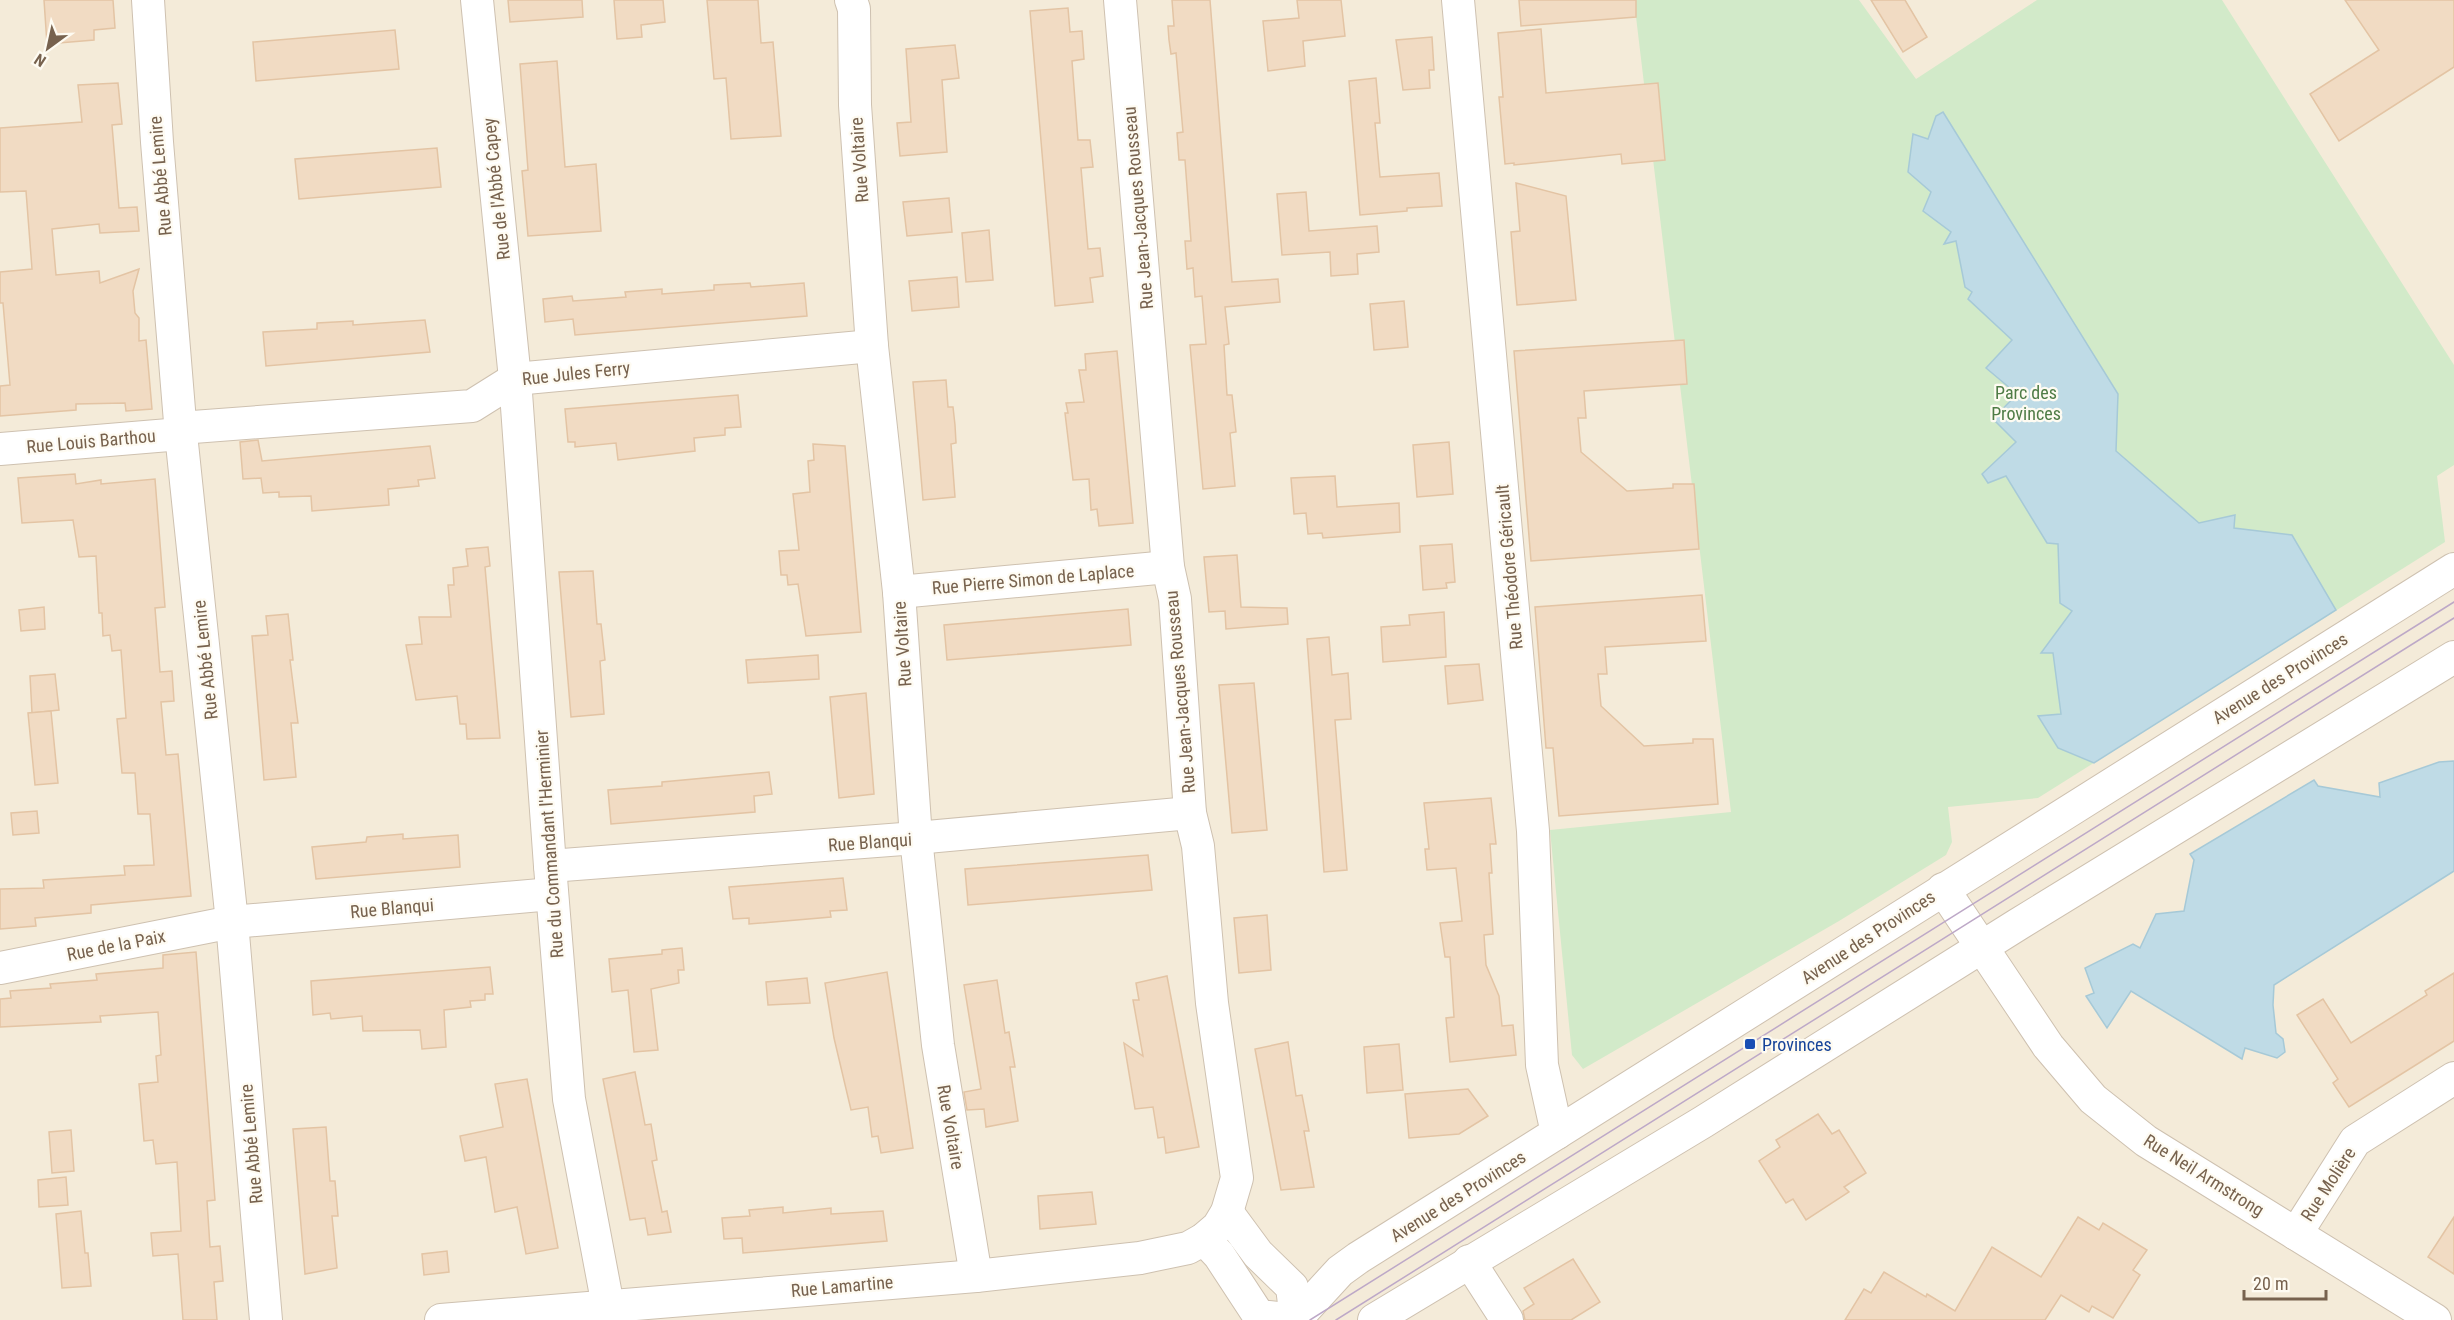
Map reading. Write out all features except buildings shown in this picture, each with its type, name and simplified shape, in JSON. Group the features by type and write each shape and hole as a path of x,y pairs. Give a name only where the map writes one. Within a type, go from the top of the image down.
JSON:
{"street":[{"name":"Rue Abbé Lemire","path":"147,0 156,142 181,434 232,922 266,1320"},
{"name":"Rue de l'Abbé Capey","path":"477,0 515,378"},
{"name":"Rue Jean-Jacques Rousseau","path":"1120,0 1168,567 1175,599 1190,813 1198,846 1212,1003 1237,1178 1227,1212"},
{"name":"Rue Théodore Géricault","path":"1458,0 1533,831 1542,1065 1557,1133"},
{"name":"Rue Voltaire","path":"855,3 855,105 873,346 899,592 916,838 938,1045 976,1276"},
{"name":"Rue Jules Ferry","path":"181,434 192,427 472,406 515,378 873,346"},
{"name":"Rue du Commandant l'Herminier","path":"515,378 568,1099 608,1306"},
{"name":"Rue Louis Barthou","path":"0,449 181,434"},
{"name":"Rue Pierre Simon de Laplace","path":"899,592 1168,567"},
{"name":"Avenue des Provinces","path":"1296,1320 1340,1271 2454,569"},
{"path":"1374,1320 1702,1122 2454,657"},
{"name":"Rue Blanqui","path":"232,922 551,880 916,838 1190,813"},
{"name":"Rue Neil Armstrong","path":"1943,889 2048,1046 2093,1099 2146,1141 2435,1320"},
{"name":"Rue de la Paix","path":"0,968 232,922"},
{"name":"Rue Molière","path":"2296,1234 2355,1141 2454,1078"},
{"path":"1204,1239 1219,1255 1259,1316 1296,1320 1292,1287 1258,1254 1227,1212"},
{"name":"Rue Lamartine","path":"441,1320 976,1276 1140,1258 1188,1248 1204,1239 1218,1227 1227,1212"},
{"path":"1469,1261 1507,1320"}],"shaded area":[{"path":"0,0 2454,0 2454,1320 0,1320"}],"green space":[{"name":"Parc des Provinces","path":"1634,0 1859,0 1916,79 2037,0 2222,0 2454,365 2454,465 2437,476 2445,542 2038,798 1948,807 1952,842 1946,855 1839,921 1583,1069 1572,1055 1550,830 1731,812"}],"water":[{"path":"1943,112 2118,394 2116,451 2199,523 2235,515 2234,528 2292,535 2336,610 2094,763 2058,748 2038,716 2061,714 2053,653 2041,653 2072,611 2060,603 2058,544 2047,543 2006,476 1988,483 1982,474 2016,442 1993,419 2017,394 1986,368 2012,340 1968,299 1972,292 1965,287 1956,241 1944,244 1951,232 1923,211 1931,192 1908,172 1913,134 1928,139 1936,116"},
{"path":"2454,761 2454,871 2274,985 2273,1005 2276,1033 2283,1039 2285,1052 2277,1058 2245,1048 2242,1059 2131,991 2107,1028 2086,996 2094,993 2085,968 2133,944 2140,948 2156,914 2184,911 2194,860 2190,854 2314,780 2318,786 2380,797 2379,783 2439,762"}],"tram line":[{"path":"1310,1320 2454,602"},
{"path":"1336,1320 2454,618"}],"place":[{"name":"Provinces","path":"1750,1044"}]}
